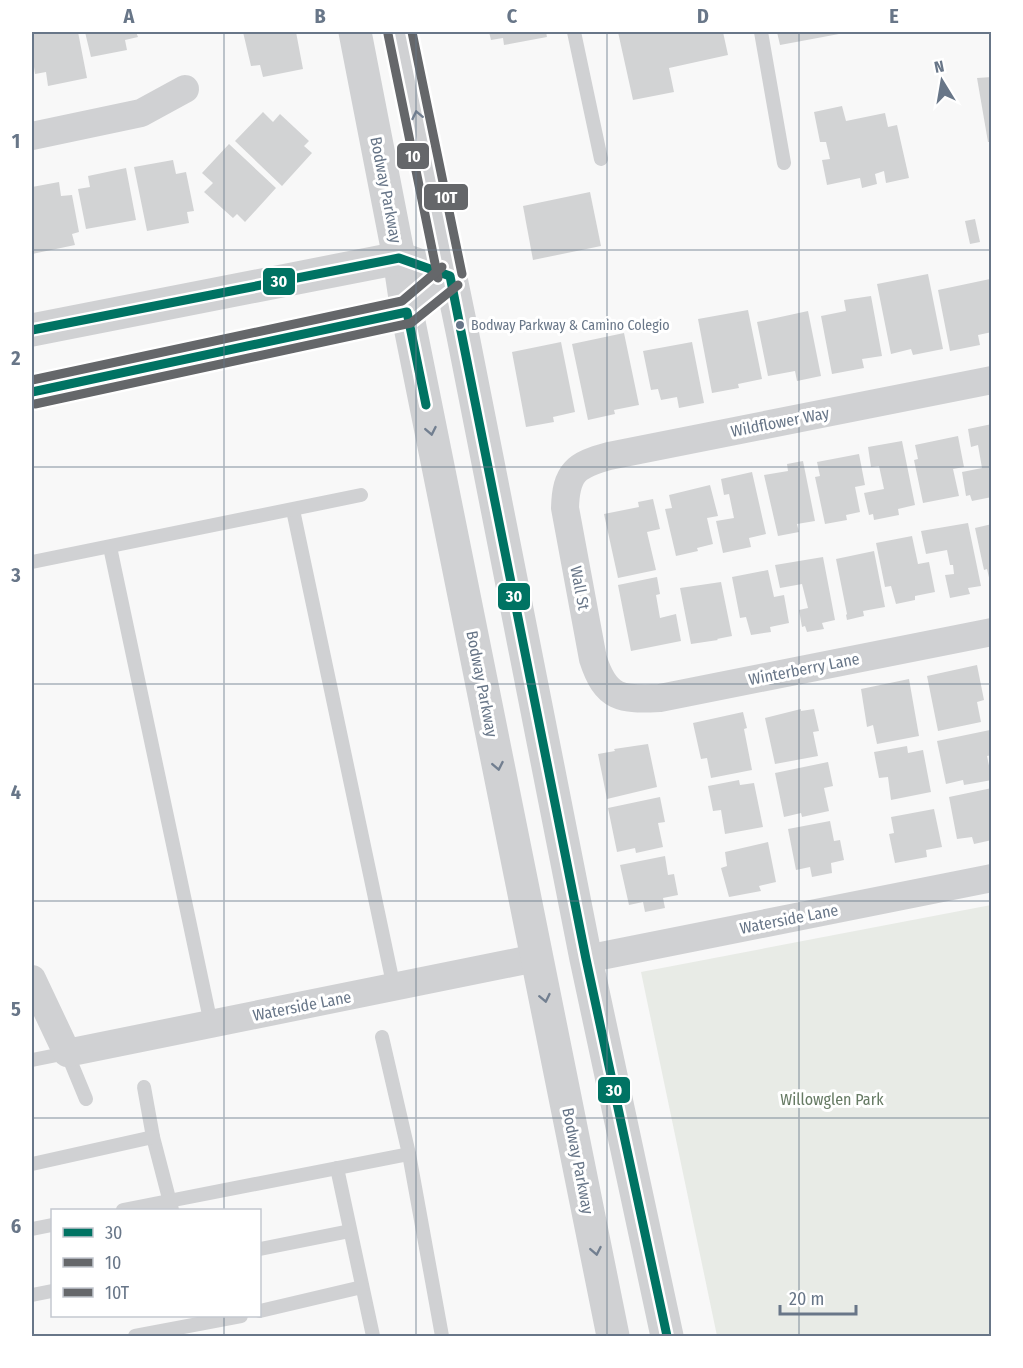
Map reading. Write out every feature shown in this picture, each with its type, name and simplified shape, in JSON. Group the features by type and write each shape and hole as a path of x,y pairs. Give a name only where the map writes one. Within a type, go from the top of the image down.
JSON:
{"street":[{"name":"Bodway Parkway","path":"355,32 399,258 407,312 613,1336"},
{"path":"400,32 586,959 667,1336"},
{"path":"32,136 141,113 185,89"},
{"path":"32,330 399,258 450,276"},
{"path":"32,393 407,312 450,276"},
{"name":"Wildflower Way","path":"572,474 586,462 609,456 992,380"},
{"name":"Wall St","path":"572,474 565,490 565,508 593,658 599,678 616,695"},
{"name":"Winterberry Lane","path":"616,695 635,699 660,698 992,632"},
{"name":"Waterside Lane","path":"586,959 992,878"},
{"name":"Waterside Lane","path":"67,1053 536,958"},
{"path":"32,979 67,1053"}],"lane":[{"path":"573,32 601,159"},
{"path":"761,32 784,163"},
{"path":"32,562 361,495"},
{"path":"293,510 394,988"},
{"path":"110,547 211,1024"},
{"path":"382,1037 409,1154 442,1336"},
{"path":"32,1060 67,1053 86,1099"},
{"path":"144,1087 153,1137 170,1206"},
{"path":"32,1164 153,1137"},
{"path":"135,1209 170,1206 409,1154"},
{"path":"337,1168 373,1336"},
{"path":"32,1229 51,1224"},
{"path":"261,1249 350,1231"},
{"path":"261,1311 362,1287"},
{"path":"32,1295 51,1291"},
{"path":"135,1336 206,1319 229,1317"}],"green space":[{"name":"Willowglen Park","path":"991,905 991,1336 717,1336 641,972"}],"building":[{"path":"32,32 78,32 87,78 48,86 46,72 35,74 34,67 32,67"},
{"path":"85,32 136,32 138,37 125,40 127,50 91,57"},
{"path":"243,32 296,32 303,69 263,77 260,65 251,66"},
{"path":"489,32 546,32 547,37 504,45 503,38 491,40"},
{"path":"618,32 723,32 728,55 669,68 674,92 633,100"},
{"path":"777,32 838,32 839,34 780,45"},
{"path":"992,77 992,142 988,142 977,78"},
{"path":"842,106 846,121 885,113 888,127 897,125 909,178 886,183 884,171 875,174 877,184 862,188 860,178 827,185 822,160 830,159 826,142 820,142 814,112"},
{"path":"263,112 273,122 280,114 309,141 304,146 312,153 282,186 235,141"},
{"path":"229,144 276,188 245,222 237,214 233,218 204,192 213,183 202,173"},
{"path":"173,160 176,174 186,172 194,211 187,212 189,223 147,231 134,167"},
{"path":"126,168 136,220 86,229 78,189 90,187 88,176"},
{"path":"59,182 61,196 72,195 79,232 72,234 75,245 32,254 32,187"},
{"path":"590,192 601,246 533,260 523,206"},
{"path":"975,219 980,242 970,244 965,221"},
{"path":"928,274 943,349 913,355 911,349 891,354 877,284"},
{"path":"990,279 992,332 978,335 980,345 950,351 938,290"},
{"path":"871,296 882,356 862,359 864,368 832,374 821,316 846,311 844,300"},
{"path":"748,310 762,379 738,384 739,388 712,393 698,319"},
{"path":"808,311 821,376 797,381 795,371 768,376 757,322"},
{"path":"624,333 639,405 614,410 615,414 588,420 572,344"},
{"path":"561,342 575,412 553,417 554,422 526,427 512,352"},
{"path":"692,342 704,403 679,408 677,397 661,400 658,389 651,390 643,351"},
{"path":"992,424 992,497 972,501 970,495 966,496 962,472 982,468 978,445 971,447 968,429"},
{"path":"958,436 964,467 953,469 959,496 923,503 914,460 918,459 915,445"},
{"path":"902,441 915,505 898,509 899,515 874,520 873,514 869,515 864,493 884,489 879,466 871,467 868,447"},
{"path":"859,454 865,485 855,487 860,512 846,515 847,520 825,524 815,477 820,476 817,462"},
{"path":"803,461 815,521 797,524 799,532 778,536 764,475 788,471 787,464"},
{"path":"752,472 766,534 749,538 751,547 723,553 716,521 734,518 729,494 724,495 721,479"},
{"path":"710,485 718,516 707,518 713,544 697,548 698,551 676,556 665,509 672,508 669,495"},
{"path":"653,499 660,529 647,532 656,570 618,578 604,514 639,507 638,502"},
{"path":"968,523 981,586 968,588 970,594 950,598 945,575 954,574 947,550 926,554 921,531"},
{"path":"992,524 991,586 987,569 984,570 975,528"},
{"path":"912,536 918,564 929,562 935,592 915,596 915,600 896,604 891,586 885,587 876,543"},
{"path":"874,551 885,607 863,611 864,616 847,620 836,559"},
{"path":"823,557 835,620 822,623 824,629 807,632 805,626 802,627 799,610 808,608 802,584 780,588 775,565"},
{"path":"768,570 774,597 784,595 789,623 770,627 771,632 751,635 746,617 740,618 732,577"},
{"path":"657,577 660,594 656,595 660,618 676,614 681,641 631,651 618,585"},
{"path":"721,582 732,636 691,644 680,588"},
{"path":"977,665 984,700 977,702 981,722 938,731 927,676"},
{"path":"909,679 919,736 877,744 873,725 867,727 861,689"},
{"path":"801,709 801,711 814,709 819,731 813,732 818,756 775,764 765,718"},
{"path":"743,712 752,770 711,778 707,758 701,759 693,723"},
{"path":"990,730 992,755 987,756 992,780 964,785 963,780 946,784 937,741"},
{"path":"648,744 657,787 607,799 598,754"},
{"path":"907,746 908,753 923,750 931,792 891,800 888,777 879,778 874,752"},
{"path":"828,762 833,786 824,788 829,811 802,817 801,813 784,817 775,773"},
{"path":"739,780 740,785 754,783 763,827 725,834 721,810 713,811 708,786"},
{"path":"992,788 992,840 974,844 972,837 957,839 949,797"},
{"path":"660,797 665,822 658,823 663,847 636,853 635,848 617,852 608,808"},
{"path":"934,809 942,847 926,850 927,857 895,863 889,834 894,833 891,817"},
{"path":"830,821 834,841 840,840 844,860 831,863 832,873 812,877 810,867 796,870 788,829"},
{"path":"768,842 776,882 759,886 761,891 729,897 721,868 727,866 725,852"},
{"path":"665,856 668,875 674,874 678,895 663,898 665,908 645,912 643,902 629,905 620,865"}],"transit line":[{"name":"10T","path":"412,32 462,274"},
{"name":"10","path":"388,34 438,278"},
{"name":"30","path":"32,330 399,258 450,276 586,959 667,1336"},
{"name":"10T","path":"32,380 402,301 442,267"},
{"name":"10","path":"35,404 411,323 458,285"},
{"name":"30","path":"32,392 407,312 426,405"}],"place":[{"name":"Bodway Parkway & Camino Colegio","path":"460,325"}]}
